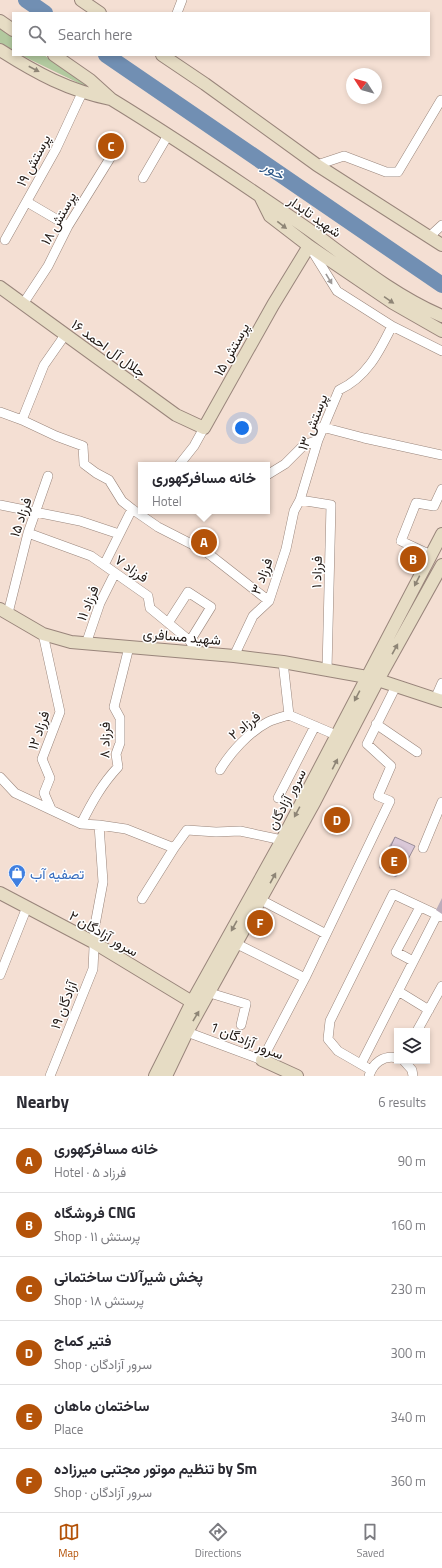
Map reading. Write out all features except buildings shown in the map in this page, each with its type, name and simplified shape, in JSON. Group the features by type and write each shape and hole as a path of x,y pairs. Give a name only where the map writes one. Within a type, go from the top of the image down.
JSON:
{"street":[{"path":"81,0 99,12"},
{"path":"177,12 182,0"},
{"path":"0,21 12,29"},
{"name":"شهید تابدار","path":"0,50 62,85 82,93 111,99"},
{"name":"شهید تابدار","path":"55,56 90,80 111,99 230,174 353,261 385,286 423,308 442,316"},
{"path":"163,56 205,84 317,165 442,245"},
{"name":"پرستش ۱۹","path":"5,240 56,149 82,93"},
{"path":"317,165 344,156 386,172 398,172 441,100"},
{"path":"143,178 168,135"},
{"name":"پرستش ۱۸","path":"24,304 48,266 68,226 117,147"},
{"path":"260,195 270,216 309,246 393,303 442,331"},
{"path":"27,202 68,226"},
{"path":"429,237 442,226"},
{"path":"309,246 337,291 392,326 442,351"},
{"name":"پرستش ۱۵","path":"181,462 194,446 273,305 309,246"},
{"name":"جلال آل احمد ۱۶","path":"0,287 176,415 204,428"},
{"name":"پرستش ۱۳","path":"300,500 322,427 339,390 351,384 377,356 392,326"},
{"path":"22,420 44,365 65,335"},
{"path":"0,412 83,446 84,464 96,474 109,480 122,501 138,513"},
{"path":"322,427 442,455"},
{"path":"270,473 285,464 304,445 318,440"},
{"name":"فرزاد ۱۵","path":"4,611 28,533 48,476"},
{"path":"431,555 401,541 416,503 434,506 442,489"},
{"name":"فرزاد ۳","path":"234,656 253,616 269,601 286,549 294,511 300,500"},
{"name":"فرزاد ۱","path":"300,500 331,505 327,670"},
{"path":"0,505 80,521 118,534"},
{"path":"104,565 118,534 132,509"},
{"path":"139,514 158,527 205,551 269,601"},
{"name":"فرزاد ۷","path":"28,533 91,556 148,596 150,608 190,641 197,653"},
{"name":"سرور آزادگان","path":"155,1076 192,1002 287,842 373,679 442,534"},
{"name":"سرور آزادگان","path":"166,1076 187,1032 261,900 336,736 373,679 442,565"},
{"name":"فرزاد ۱۱","path":"86,644 100,603 115,573"},
{"path":"168,623 188,592 211,607 190,641"},
{"name":"شهید مسافری","path":"4,611 43,634 64,640 86,644 234,656 283,662 373,679 438,700"},
{"name":"فرزاد ۱۲","path":"43,634 60,712 42,759 50,778 44,793 51,809"},
{"name":"فرزاد ۸","path":"81,824 92,801 106,780 118,767 116,754 120,743 120,718 114,707 129,647"},
{"path":"283,662 289,715 336,736"},
{"path":"438,700 442,683"},
{"path":"262,1060 305,978 390,801 378,796 391,766 367,744 396,686"},
{"name":"فرزاد ۲","path":"220,770 225,761 242,741 268,722 289,715"},
{"path":"376,724 417,752"},
{"path":"278,798 315,726"},
{"path":"0,777 15,793 81,824 126,829 174,848"},
{"path":"423,848 442,802"},
{"name":"آزادگان ۱۹","path":"50,1076 92,969 93,942 103,882 99,825"},
{"path":"142,899 187,830 240,832 287,842"},
{"name":"سرور آزادگان ۲","path":"0,893 93,942 192,1002"},
{"path":"361,1064 413,961 439,916 393,894 330,1021 328,1039 338,1051 361,1064 370,1073 381,1060 387,1057 394,1058"},
{"path":"261,900 326,934"},
{"path":"413,961 396,952 420,906"},
{"path":"0,975 27,907"},
{"path":"237,944 305,978"},
{"path":"419,1028 442,986"},
{"path":"398,991 429,1010"},
{"path":"210,993 246,1004 242,1025"},
{"name":"سرور آزادگان 1","path":"187,1032 262,1060 297,1076"},
{"path":"407,1064 412,1070 413,1076"}],"green space":[{"path":"0,24 12,32 12,49 0,43"},
{"path":"23,56 45,56 93,90"}],"waterway":[{"name":"خور","path":"26,0 44,12"},
{"name":"خور","path":"107,56 442,285"}],"place":[{"name":"پخش شیرآلات ساختمانی","path":"111,146"},
{"name":"خانه مسافرکهوری","path":"204,542"},
{"name":"فروشگاه CNG","path":"413,559"},
{"name":"فتیر کماج","path":"337,820"},
{"name":"ساختمان ماهان","path":"394,861"},
{"name":"تصفیه آب","path":"17,888"},
{"name":"تنظیم موتور مجتبی میرزاده by Sm","path":"260,923"}]}
